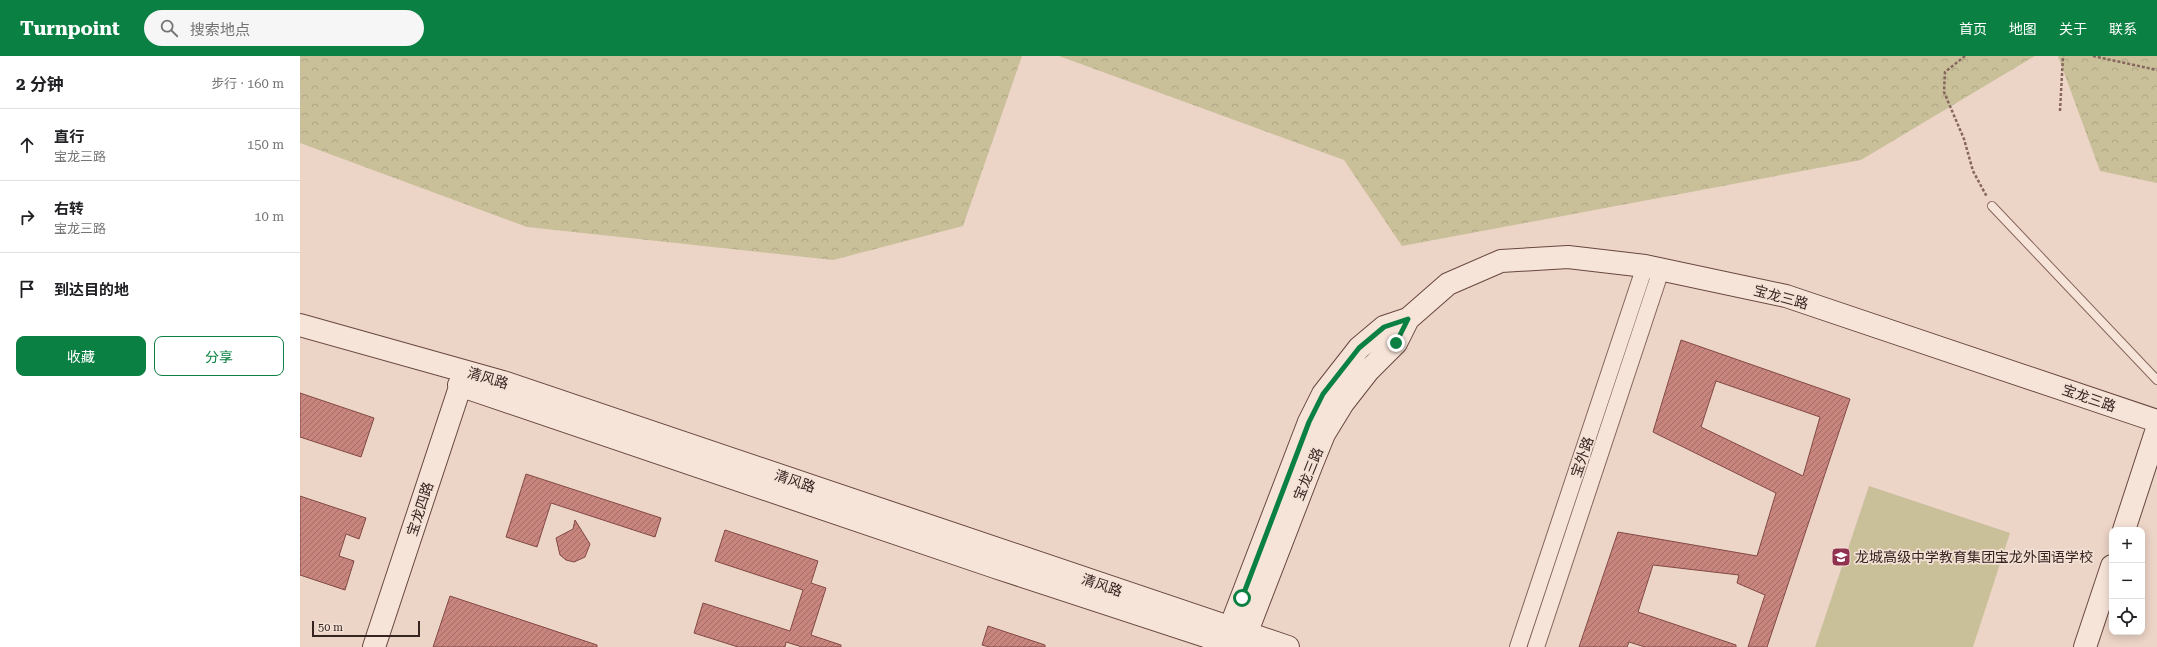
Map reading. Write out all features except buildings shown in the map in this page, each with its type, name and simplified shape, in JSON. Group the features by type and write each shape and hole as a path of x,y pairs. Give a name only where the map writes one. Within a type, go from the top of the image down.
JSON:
{"street":[{"name":"宝龙三路","path":"1234,641 1324,434 1342,403 1368,371 1396,343 1408,319 1448,284 1501,261 1568,257 1652,268 1786,296 2157,421"},
{"name":"宝外路","path":"1518,647 1652,268"},
{"name":"宝外路","path":"1536,647 1652,268"},
{"name":"清风路","path":"300,325 463,378 995,567 1234,641 1288,647"},
{"name":"清风路","path":"300,341 463,378"},
{"name":"宝龙四路","path":"374,647 463,378"},
{"path":"2125,527 2157,428"},
{"path":"2085,647 2109,575"}],"lane":[{"path":"1992,206 2157,380"}],"path":[{"path":"1965,56 1945,72 1944,92 1964,139 1973,172 1992,206"},
{"path":"2060,111 2063,56"},
{"path":"2093,56 2157,70"}],"green space":[{"path":"300,56 1022,56 963,226 833,260 527,227 300,143"},
{"path":"1059,56 2035,56 1861,160 1402,246 1344,160"},
{"path":"2058,56 2157,56 2157,183 2100,171"},
{"path":"1869,486 2010,533 1973,647 1815,647"}],"place":[{"name":"龙城高级中学教育集团宝龙外国语学校","path":"1841,557"}],"route":[{"path":"1242,598 1309,422 1323,394 1341,369 1359,348 1384,327 1408,319 1396,343"}]}
